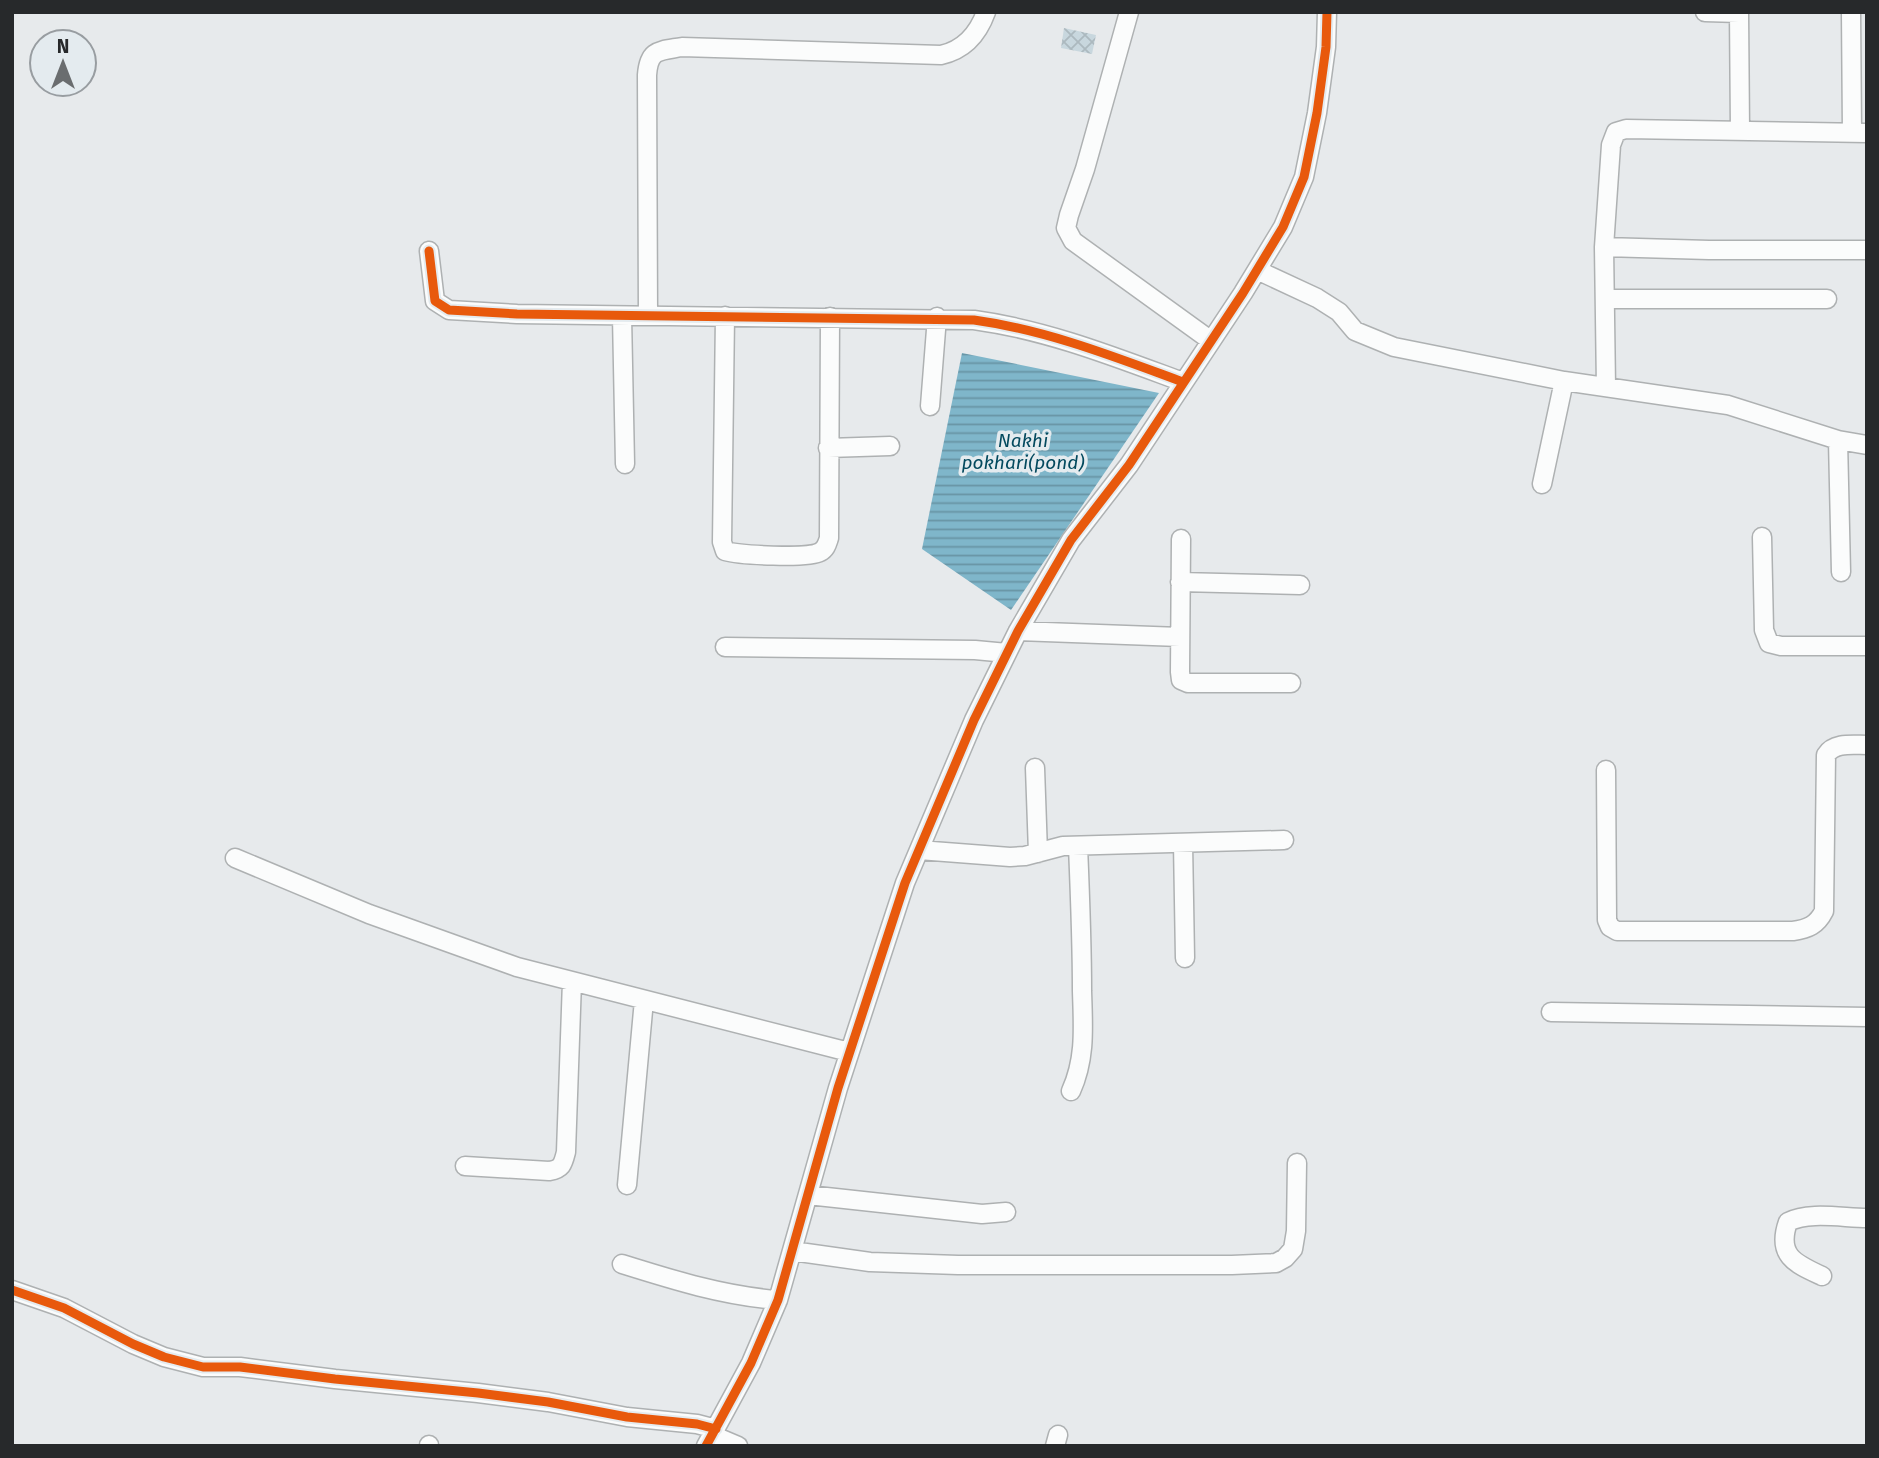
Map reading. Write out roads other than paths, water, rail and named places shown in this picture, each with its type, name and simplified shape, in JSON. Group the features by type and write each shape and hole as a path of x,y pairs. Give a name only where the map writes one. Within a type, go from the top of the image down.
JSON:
{"street":[{"path":"648,316 647,75 651,56 657,51 682,47 941,55 955,52 964,46 986,12"},
{"path":"1129,12 1066,229 1073,241 1210,340"},
{"path":"711,1437 751,1363 778,1300 849,1052 905,883 974,720 1018,631 1071,540 1129,465 1283,227 1304,177 1317,113 1326,47 1327,12"},
{"path":"1705,12 1739,12 1740,131"},
{"path":"1606,387 1604,247 1611,145 1616,132 1626,129 1859,133 1851,12"},
{"path":"1604,247 1867,250"},
{"path":"429,251 435,301 449,310 622,316 937,317 1008,325 1055,337 1183,382"},
{"path":"1257,270 1317,298 1339,312 1356,331 1394,347 1564,381 1728,404 1838,440 1867,445"},
{"path":"1605,299 1827,299"},
{"path":"622,316 625,464"},
{"path":"725,316 722,542 725,551 735,554 797,555 819,553 827,546 829,538 830,317"},
{"path":"930,406 937,317"},
{"path":"1542,484 1564,381"},
{"path":"1838,440 1841,572"},
{"path":"828,448 890,446"},
{"path":"1762,537 1764,630 1769,643 1781,646 1867,646"},
{"path":"1181,538 1181,680 1188,683 1291,683"},
{"path":"1180,582 1300,585"},
{"path":"1018,631 1180,637"},
{"path":"725,647 975,650 1007,653"},
{"path":"1606,770 1607,920 1610,927 1617,931 1793,932 1813,926 1824,911 1826,755 1829,749 1838,746 1867,745"},
{"path":"1035,768 1038,853"},
{"path":"919,850 1010,857 1051,848 1078,846 1284,840"},
{"path":"1183,843 1185,958"},
{"path":"1071,1091 1082,1065 1083,1042 1078,846"},
{"path":"235,858 369,914 517,967 849,1052"},
{"path":"465,1166 549,1171 558,1170 563,1164 566,1152 572,981"},
{"path":"627,1185 644,1000"},
{"path":"1550,1012 1867,1017"},
{"path":"792,1251 870,1262 958,1265 1232,1265 1276,1262 1285,1258 1293,1249 1296,1231 1297,1163"},
{"path":"808,1195 957,1212 1006,1212"},
{"path":"1822,1276 1795,1264 1788,1257 1788,1222 1796,1218 1812,1217 1867,1218"},
{"path":"622,1264 690,1285 749,1298 778,1300"},
{"path":"12,1290 64,1308 164,1357 203,1367 240,1367 501,1396 627,1417 697,1424 711,1437 738,1446"}],"water":[{"name":"Nakhi pokhari(pond)","path":"962,353 1159,393 1011,610 922,549"}]}
